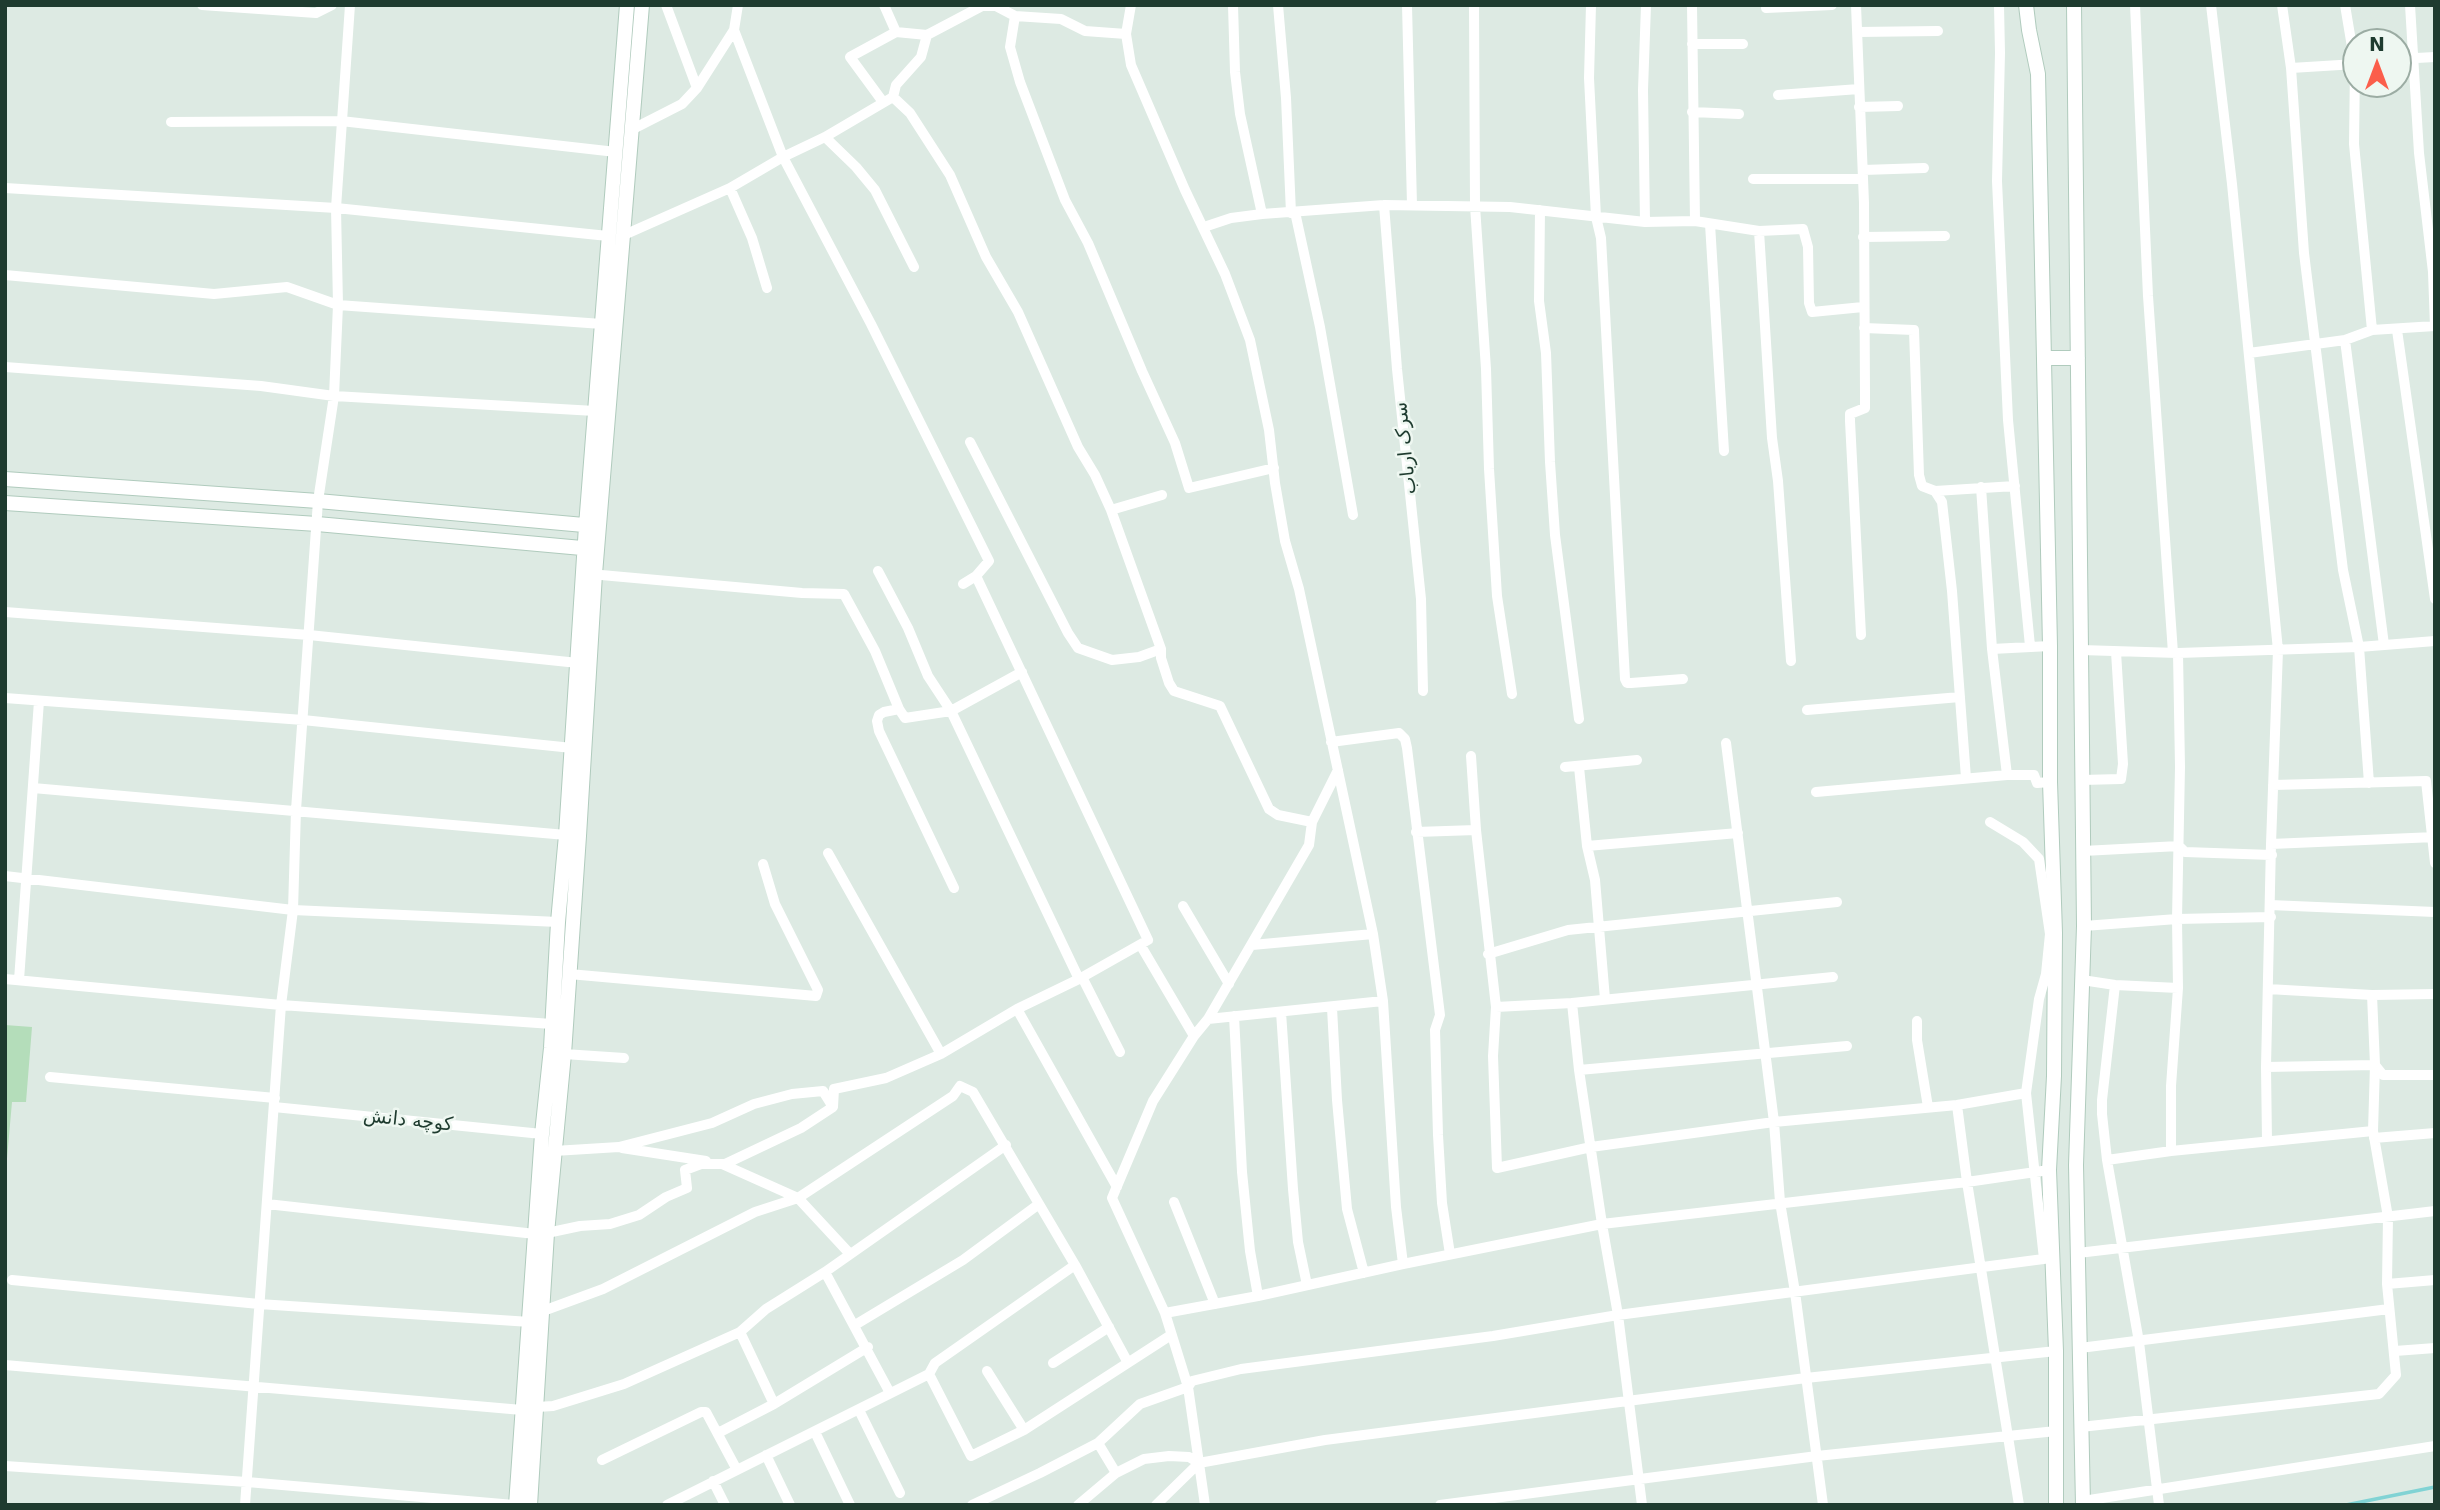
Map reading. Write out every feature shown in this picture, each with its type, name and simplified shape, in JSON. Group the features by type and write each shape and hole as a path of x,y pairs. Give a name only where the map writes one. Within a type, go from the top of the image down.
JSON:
{"main road":[{"path":"530,1505 530,1322 554,1152 564,1054 592,549 595,411 627,5"},
{"path":"593,526 624,234 642,5"},
{"path":"2026,5 2038,74 2050,646 2050,782 2055,933 2048,1259 2056,1351 2054,1505"},
{"path":"2074,5 2084,926 2076,1165 2083,1503"},
{"path":"2044,358 2078,358"},
{"path":"5,479 318,501 593,526"},
{"path":"5,503 317,524 592,549"},
{"path":"515,1505 543,1311 542,1134 578,663 590,574"}],"street":[{"path":"202,5 316,13 332,5"},
{"path":"245,1505 281,1004 293,910 296,810 318,501 334,396 338,305 336,208 350,5"},
{"path":"666,5 697,88"},
{"path":"631,130 682,104 697,88 734,30 738,5"},
{"path":"884,5 896,32"},
{"path":"1058,5 1061,19"},
{"path":"1131,5 1126,34 1131,65 1146,104 1225,274 1250,340 1269,430 1285,541 1299,589 1373,933 1383,1001 1396,1208 1403,1264"},
{"path":"1233,5 1235,72 1240,114 1262,214"},
{"path":"1278,5 1293,212 1323,340 1353,515"},
{"path":"1407,5 1412,205"},
{"path":"1474,5 1475,206 1497,596 1512,694"},
{"path":"1591,5 1589,78 1596,217 1601,238 1625,679 1627,683 1683,679"},
{"path":"1645,222 1643,90 1646,5"},
{"path":"1692,5 1695,221"},
{"path":"1766,8 1832,5"},
{"path":"1856,5 1863,174 1865,408 1850,414 1861,635"},
{"path":"1999,5 1997,181 2008,420 2030,646"},
{"path":"2135,5 2148,296 2175,653 2179,846 2178,988 2171,1086 2171,1151"},
{"path":"2211,5 2278,650 2266,1067 2267,1141"},
{"path":"2282,5 2291,68 2304,253 2343,570 2358,647 2369,783"},
{"path":"2345,5 2349,28"},
{"path":"2249,353 2345,340 2372,330 2435,326 2433,272 2419,153 2410,5"},
{"path":"1126,34 1085,31 1061,19 1015,16 995,6 982,6 927,35 896,32 850,57 888,100 910,113 950,175 986,257 1018,312 1078,447 1111,510 1174,691 1220,706 1269,809 1278,815 1312,822"},
{"path":"1015,16 1010,47 1025,94 1065,200 1088,243 1175,443 1189,488 1274,468"},
{"path":"734,30 783,157 871,324 989,561 976,576 963,584"},
{"path":"1858,32 1938,31"},
{"path":"624,234 730,188 888,100 896,85 921,57 927,35"},
{"path":"1692,44 1743,44"},
{"path":"2414,57 2435,57"},
{"path":"2291,68 2342,65"},
{"path":"1778,96 1859,89"},
{"path":"2355,98 2354,144 2372,330"},
{"path":"1859,107 1898,106"},
{"path":"1692,112 1739,114"},
{"path":"172,122 341,121 616,152"},
{"path":"825,137 875,190 914,267"},
{"path":"1753,180 1924,168"},
{"path":"5,188 336,208 608,236"},
{"path":"730,188 752,238 767,288"},
{"name":"سرک ارباب","path":"1384,205 1397,369 1421,599 1423,691"},
{"path":"1204,227 1231,218 1262,214 1412,205 1540,210 1645,222 1695,221 1759,231 1800,229 1805,231 1812,312 1863,307"},
{"path":"1540,210 1539,301 1546,352 1550,475 1555,535 1579,719"},
{"path":"1710,224 1724,451"},
{"path":"1759,231 1772,438 1778,481 1791,661"},
{"path":"1863,237 1945,236"},
{"path":"5,275 214,294 287,287 338,305 602,324"},
{"path":"1864,328 1914,330 1919,475 1922,486 1934,491 2015,486"},
{"path":"2397,330 2435,599"},
{"path":"2345,340 2384,645"},
{"path":"5,367 261,386 334,396 595,411"},
{"path":"970,442 1078,648 1112,660 1139,657 1161,649"},
{"path":"1981,487 1992,649 2007,775"},
{"path":"1934,491 1942,502 1966,778"},
{"path":"1111,510 1162,495"},
{"path":"878,571 908,628 928,676 951,711 1080,978 1120,1052"},
{"path":"590,574 802,593 844,594 875,652 905,718 951,711 1022,672"},
{"path":"833,1107 834,1089 886,1079 941,1055 1017,1009 1148,940 976,576"},
{"path":"5,612 309,635 578,663"},
{"path":"2081,650 2175,653 2358,647 2435,641"},
{"path":"1992,649 2050,646"},
{"path":"2082,780 2121,779 2123,764 2116,652"},
{"path":"1807,710 1960,697"},
{"path":"5,698 303,720 572,748"},
{"path":"19,980 39,701"},
{"path":"899,709 879,715 877,720 880,731 954,888"},
{"path":"1331,742 1399,733 1405,739 1440,1015 1435,1030 1438,1135 1442,1203 1450,1254"},
{"path":"1726,743 1774,1122 1780,1202 1795,1292 1823,1505"},
{"path":"1471,756 1488,954 1496,1007 1493,1056 1497,1168 1591,1147 1774,1122 1957,1105 2026,1093"},
{"path":"1565,767 1637,760"},
{"path":"1579,767 1587,846 1595,880 1605,999"},
{"path":"1205,1505 1188,1387 1165,1313 1112,1198 1153,1101 1194,1036 1208,1019 1309,845 1312,822 1338,770"},
{"path":"1816,792 2007,775 2034,775 2037,783 2050,782"},
{"path":"2273,785 2426,781 2435,863"},
{"path":"33,788 566,835"},
{"path":"972,1505 1098,1443 1140,1404 1188,1387 1192,1381 1241,1369 1493,1336 1618,1315 2048,1259 2034,1172 2026,1093 2050,934 2039,859 2022,842 1990,822"},
{"path":"1416,832 1476,830"},
{"path":"1587,846 1738,833"},
{"path":"2083,851 2179,846 2185,852 2271,850 2434,837"},
{"path":"828,853 941,1055"},
{"path":"569,974 816,996 818,990 775,904 762,864"},
{"path":"5,876 293,910 558,922"},
{"path":"1488,954 1568,930 1837,902"},
{"path":"1183,906 1229,984"},
{"path":"2084,926 2270,911 2435,912"},
{"path":"1252,945 1373,933"},
{"path":"1141,946 1194,1036"},
{"path":"1496,1007 1572,1003 1833,977"},
{"path":"5,979 281,1004 552,1024"},
{"path":"2082,979 2115,985 2178,988"},
{"path":"2115,985 2102,1100 2108,1160 2150,1419 2159,1505"},
{"path":"2268,989 2372,995 2435,994"},
{"path":"2081,1427 2379,1394 2396,1376 2387,1284 2388,1217 2374,1134 2372,995"},
{"path":"1208,1019 1383,1001"},
{"path":"1572,1003 1578,1070 1618,1315 1642,1505"},
{"path":"1332,1008 1347,1209 1364,1273"},
{"path":"1017,1009 1117,1187"},
{"path":"1281,1012 1298,1242 1307,1284"},
{"path":"1234,1016 1242,1172 1250,1251 1258,1296"},
{"path":"1917,1021 1917,1040 1928,1107"},
{"path":"1578,1070 1847,1046"},
{"path":"564,1054 624,1058"},
{"path":"2266,1067 2375,1065"},
{"path":"2375,1065 2383,1075 2435,1075"},
{"name":"کوچه دانش","path":"50,1077 542,1134"},
{"path":"543,1311 603,1289 755,1212 798,1198 953,1096 960,1086 973,1092 1006,1145 1127,1362"},
{"path":"554,1152 619,1147 712,1123 754,1104 793,1094 823,1091 833,1107"},
{"path":"1957,1105 2019,1505"},
{"path":"267,1204 541,1233 610,1224 639,1215 666,1197 687,1188 685,1171 701,1164 725,1164 801,1128 833,1107"},
{"path":"2108,1160 2267,1141 2435,1133"},
{"path":"5,1364 530,1409 553,1406 624,1384 740,1332 766,1308 825,1272 1006,1145"},
{"path":"619,1147 725,1164 798,1198 850,1254"},
{"path":"1165,1313 1602,1224 2049,1170"},
{"path":"1174,1202 1215,1304"},
{"path":"855,1325 963,1260 1039,1204"},
{"path":"2078,1252 2435,1212"},
{"path":"667,1505 929,1374 935,1363 1075,1265"},
{"path":"825,1272 890,1392"},
{"path":"12,1280 259,1304 530,1322"},
{"path":"2387,1284 2435,1280"},
{"path":"2080,1349 2389,1309"},
{"path":"1053,1363 1109,1327"},
{"path":"740,1332 774,1404"},
{"path":"929,1374 971,1456 1024,1430 1171,1335"},
{"path":"718,1433 774,1404 868,1347"},
{"path":"2395,1351 2435,1348"},
{"path":"1156,1505 1199,1463 1325,1440 1806,1378 2056,1351"},
{"path":"987,1371 1024,1430"},
{"path":"859,1410 901,1493"},
{"path":"602,1460 701,1412 708,1413 737,1470"},
{"path":"1440,1505 1817,1456 2056,1431"},
{"path":"816,1432 850,1505"},
{"path":"1098,1443 1116,1473"},
{"path":"2083,1503 2435,1446"},
{"path":"766,1455 790,1505"},
{"path":"1078,1505 1116,1473 1144,1459 1189,1457 1199,1463"},
{"path":"5,1466 247,1482 515,1505"},
{"path":"713,1481 724,1505"}],"green space":[{"path":"5,1025 32,1027 26,1102 12,1102 5,1181"}],"waterway":[{"path":"2346,1505 2435,1487"}]}
